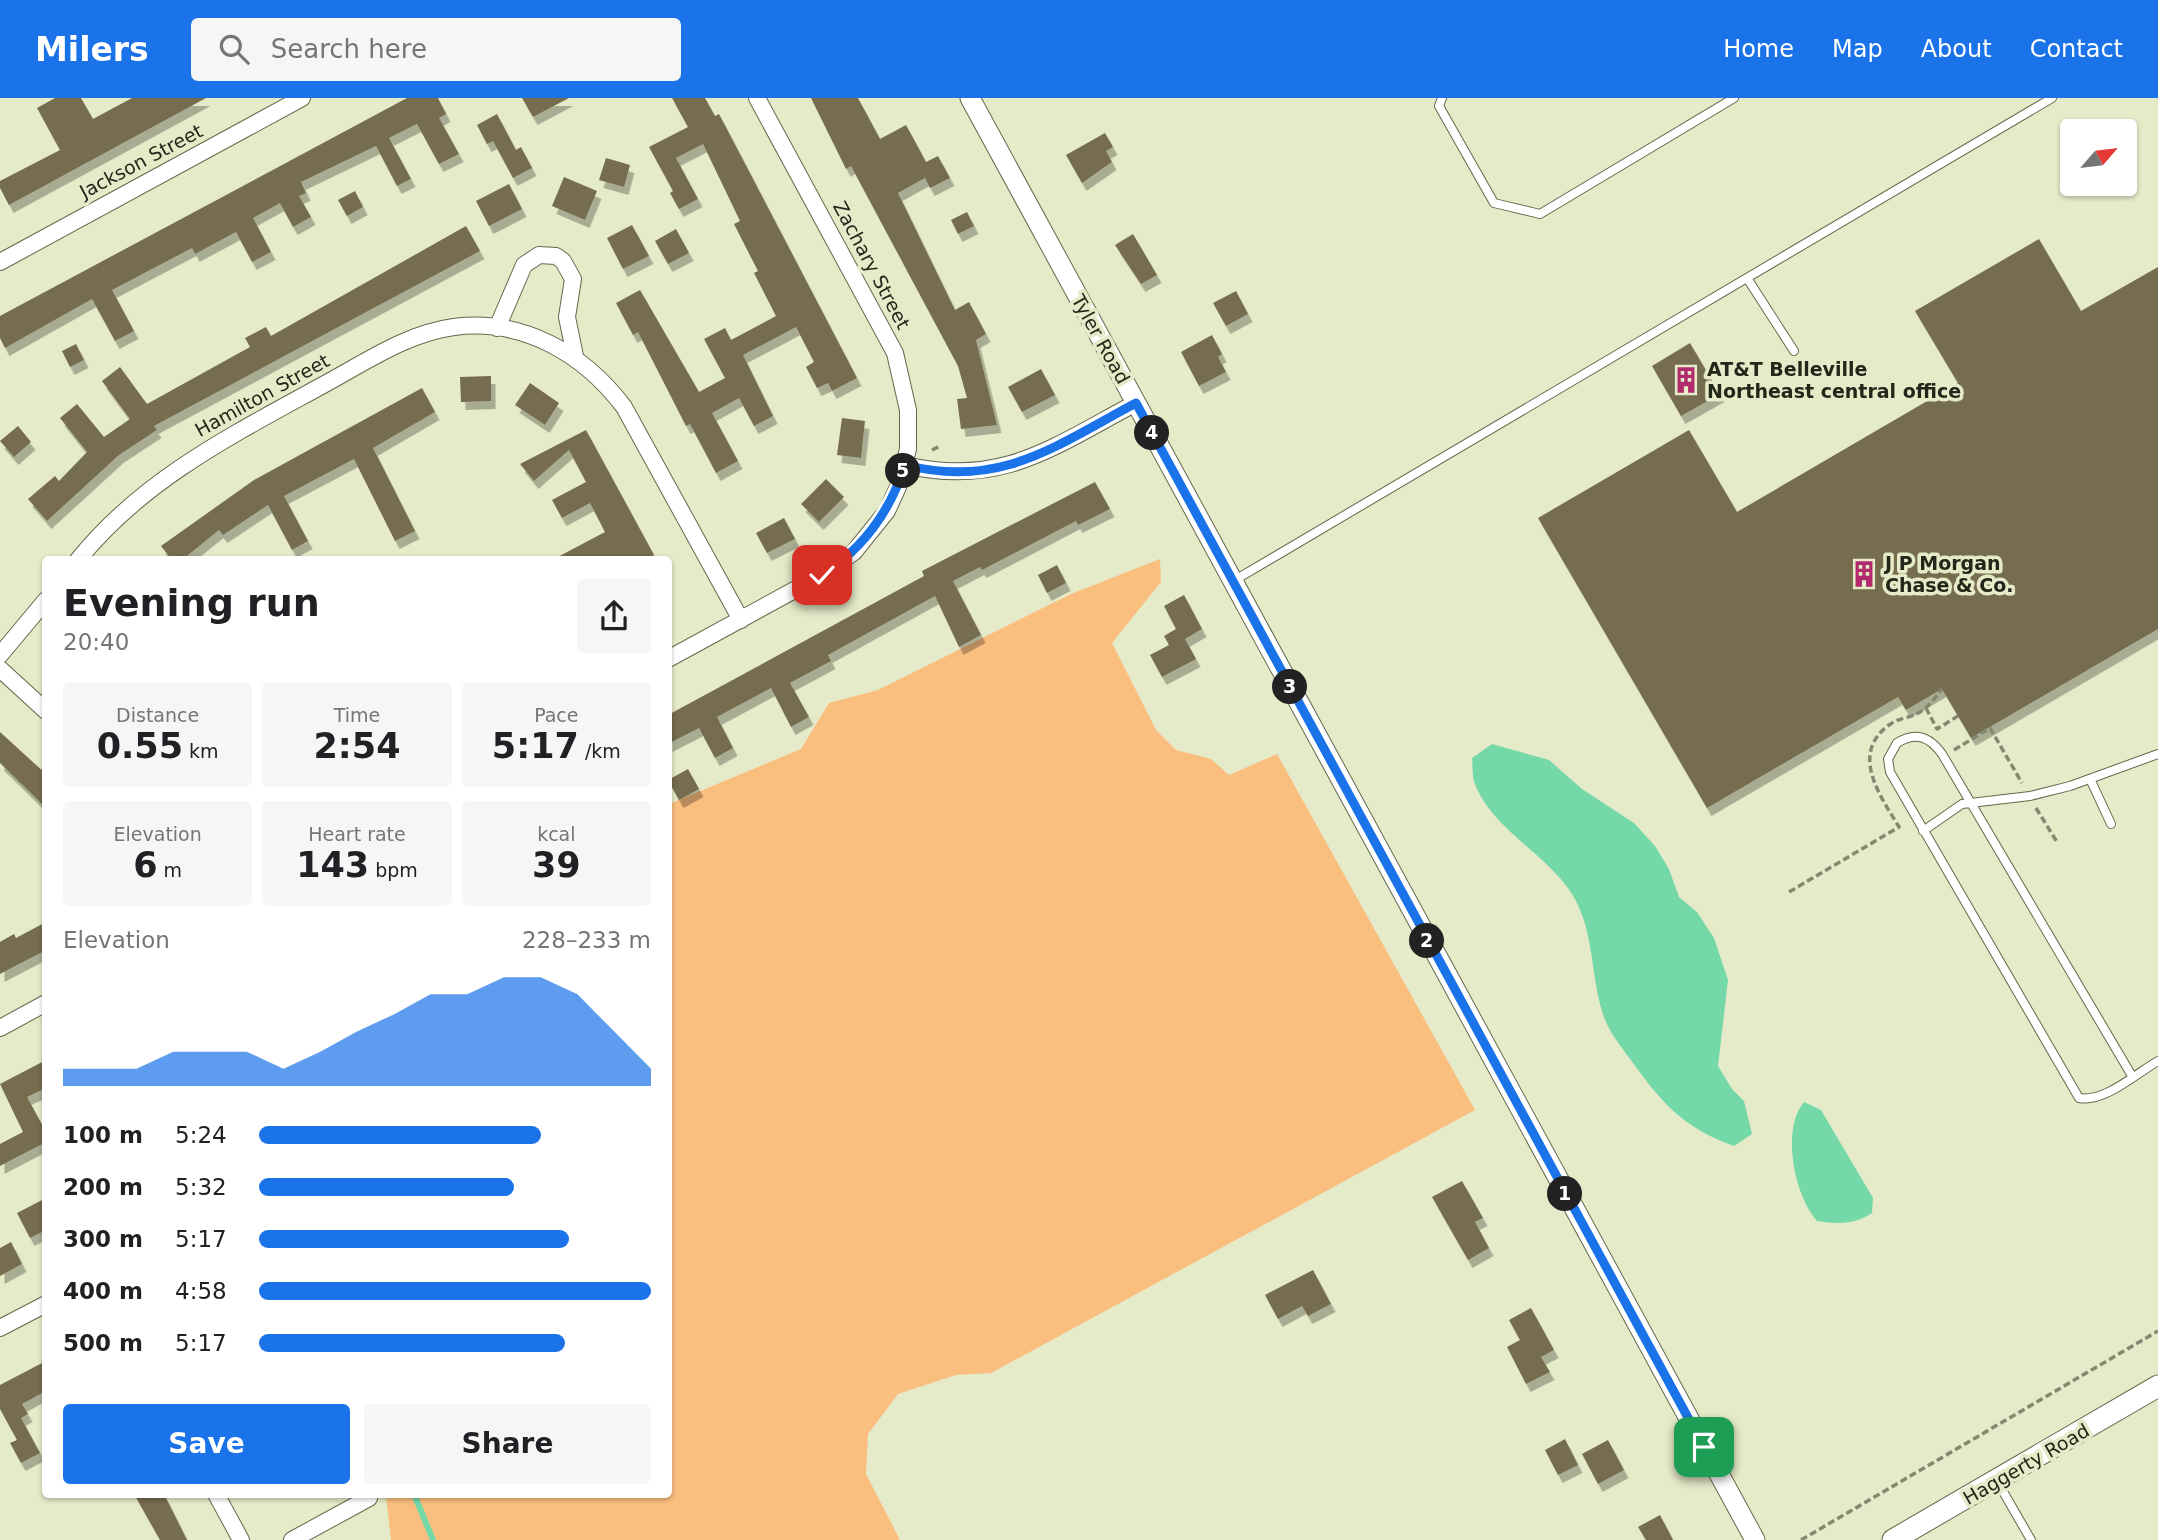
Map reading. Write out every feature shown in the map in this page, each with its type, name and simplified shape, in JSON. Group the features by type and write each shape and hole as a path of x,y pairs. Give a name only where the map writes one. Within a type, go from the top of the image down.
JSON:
{"main road":[{"name":"Haggerty Road","path":"1893,1540 2158,1386"}],"street":[{"name":"Jackson Street","path":"0,262 302,98"},
{"name":"Zachary Street","path":"672,657 822,575 854,552 887,510 905,465 908,410 895,353 757,98"},
{"name":"Tyler Road","path":"970,98 1755,1540"},
{"path":"497,328 524,265 540,255 556,256 563,261 573,279 567,317 575,356"},
{"name":"Hamilton Street","path":"82,556 129,506 173,472 226,437 392,348 423,335 455,327 497,328 528,334 575,356 608,387 624,407 741,620"},
{"path":"905,465 956,473 1007,467 1031,458 1136,403"},
{"path":"0,655 42,605"},
{"path":"0,669 42,707"},
{"path":"0,1028 42,1005"},
{"path":"0,1328 42,1306"},
{"path":"218,1498 242,1540"},
{"path":"292,1540 369,1498"}],"lane":[{"path":"1442,98 1439,106 1494,203 1540,214 1734,98"},
{"path":"1233,581 2052,98"},
{"path":"1747,278 1794,351"},
{"path":"2132,1076 1935,744 1921,736 1902,740 1893,748 1888,765 1923,831 2079,1098 2087,1099 2102,1094 2158,1061"},
{"path":"1923,831 1950,810 1972,803 2030,796 2091,781 2158,754"},
{"path":"2091,781 2111,824"},
{"path":"1997,1481 2031,1540"}],"path":[{"path":"932,450 940,446"},
{"path":"1788,892 1899,827 1872,779 1869,760 1882,731 1901,718 1926,708 1942,689"},
{"path":"1926,708 1937,729 1945,737"},
{"path":"1937,729 1958,716"},
{"path":"1949,743 1954,750 1990,728 2022,783"},
{"path":"2036,807 2057,842"},
{"path":"1801,1540 2158,1331"}],"shaded area":[{"path":"1160,559 1161,582 1112,643 1156,730 1176,750 1211,759 1229,775 1277,754 1475,1110 991,1373 956,1375 898,1394 868,1434 866,1474 900,1540 391,1540 386,1498 672,1498 672,803 801,749 829,703 878,690 1071,594"},
{"path":"1492,744 1549,760 1582,789 1634,823 1655,846 1669,869 1679,897 1697,912 1714,938 1728,980 1718,1066 1732,1089 1744,1101 1752,1134 1734,1146 1701,1131 1674,1112 1652,1088 1611,1032 1599,999 1588,936 1578,905 1570,891 1547,865 1493,814 1475,784 1472,758"},
{"path":"1804,1102 1821,1110 1873,1198 1872,1213 1859,1220 1846,1223 1817,1221 1802,1195 1793,1162 1792,1145 1793,1128"}],"building":[{"path":"55,98 81,98 93,119 132,98 206,98 9,205 0,188 0,181 60,150 37,108"},
{"path":"407,98 438,98 446,114 439,118 459,154 439,164 417,124 389,138 411,179 397,186 376,146 301,182 306,193 299,196 311,217 293,227 280,203 253,218 271,252 252,262 236,232 195,254 192,248 112,290 134,331 115,341 92,299 5,348 0,338 0,316"},
{"path":"522,98 569,98 533,117"},
{"path":"672,98 705,98 715,116 719,114 857,378 832,391 828,383 817,388 806,367 814,362 796,327 743,355 773,416 754,426 739,398 712,413 738,461 716,473 690,424 686,426 638,332 633,335 616,303 640,290 699,392 725,378 704,339 725,328 731,340 776,316 754,273 758,271 734,224 740,221 703,144 676,158 698,199 679,209 670,193 673,191 649,147 688,127"},
{"path":"811,98 858,98 880,139 906,125 926,162 938,156 950,178 930,188 925,178 898,193 955,310 969,302 986,334 976,340 997,425 961,429 957,399 967,398 958,366 851,166 846,169"},
{"path":"497,114 516,150 521,147 532,168 513,178 493,141 487,144 477,125"},
{"path":"1105,133 1113,147 1106,151 1112,162 1082,183 1066,155"},
{"path":"606,158 630,165 624,187 599,180"},
{"path":"564,177 597,191 585,220 552,206"},
{"path":"509,184 522,209 489,226 476,201"},
{"path":"355,191 363,207 347,216 338,200"},
{"path":"967,212 974,226 958,234 951,220"},
{"path":"632,225 649,256 623,269 607,238"},
{"path":"466,226 480,251 154,426 157,430 119,455 47,521 28,499 55,476 59,481 87,452 60,418 77,404 104,437 130,419 102,381 120,367 147,404 250,347 245,338 266,327 271,336"},
{"path":"676,229 689,253 668,264 655,241"},
{"path":"1133,234 1157,275 1141,284 1115,245"},
{"name":"J P Morgan Chase & Co.","path":"2039,239 2081,311 2158,267 2158,629 1971,738 1942,689 1906,710 1898,697 1707,808 1538,518 1689,430 1737,512 1958,383 1915,311"},
{"path":"1236,291 1248,314 1226,326 1213,303"},
{"path":"1212,335 1222,354 1218,357 1226,372 1199,386 1181,352"},
{"name":"AT&T Belleville Northeast central office","path":"1690,343 1720,394 1681,416 1652,366"},
{"path":"76,344 84,360 70,367 62,351"},
{"path":"1041,369 1055,395 1022,412 1008,387"},
{"path":"491,376 491,401 461,402 460,377"},
{"path":"530,383 559,403 545,425 515,405"},
{"path":"422,388 435,412 373,448 415,531 395,541 354,459 284,496 308,541 292,550 268,505 223,535 219,530 187,556 169,556 161,546 254,480"},
{"path":"842,418 865,421 861,458 837,455"},
{"path":"18,426 31,442 14,457 0,441"},
{"path":"586,430 654,555 560,556 605,532 590,503 562,518 552,500 586,482 569,450 534,481 520,464"},
{"path":"826,479 844,497 819,522 801,504"},
{"path":"1095,482 1110,509 1078,525 1076,521 982,570 980,567 953,581 981,635 959,647 935,596 828,655 831,661 790,683 809,717 791,727 771,688 717,717 733,748 715,758 699,728 672,742 672,713 924,576 922,571"},
{"path":"784,518 795,539 767,553 756,533"},
{"path":"1057,565 1066,583 1047,593 1038,575"},
{"path":"1184,595 1202,629 1185,639 1196,659 1162,677 1150,655 1169,645 1164,636 1176,629 1164,606"},
{"path":"0,732 42,770 42,804 0,763"},
{"path":"688,769 699,789 679,800 672,787 672,778"},
{"path":"42,924 42,952 0,974 0,942 14,934 16,938"},
{"path":"42,1062 42,1090 27,1097 42,1125 42,1144 0,1166 0,1144 23,1132 0,1084"},
{"path":"1462,1181 1483,1218 1475,1222 1489,1248 1468,1260 1432,1197"},
{"path":"42,1200 42,1232 30,1238 17,1213"},
{"path":"11,1242 22,1264 0,1276 0,1248"},
{"path":"1313,1270 1331,1304 1308,1316 1302,1306 1278,1319 1265,1295"},
{"path":"1531,1308 1554,1350 1541,1357 1550,1372 1526,1384 1507,1347 1520,1340 1509,1320"},
{"path":"42,1363 42,1393 22,1404 28,1414 21,1418 40,1453 21,1463 10,1443 17,1440 0,1409 0,1385"},
{"path":"1565,1439 1578,1465 1558,1475 1545,1450"},
{"path":"1608,1440 1624,1470 1598,1484 1582,1454"},
{"path":"136,1498 166,1498 187,1540 160,1540"},
{"path":"1660,1515 1673,1540 1646,1540 1638,1527"}],"waterway":[{"path":"416,1498 433,1540"}],"place":[{"name":"AT&T Belleville Northeast central office","path":"1686,380"},
{"name":"J P Morgan Chase & Co.","path":"1864,574"}],"route":[{"path":"822,575 854,552 872,533 887,510 905,465 956,473 1007,467 1031,458 1136,403 1704,1447"}]}
